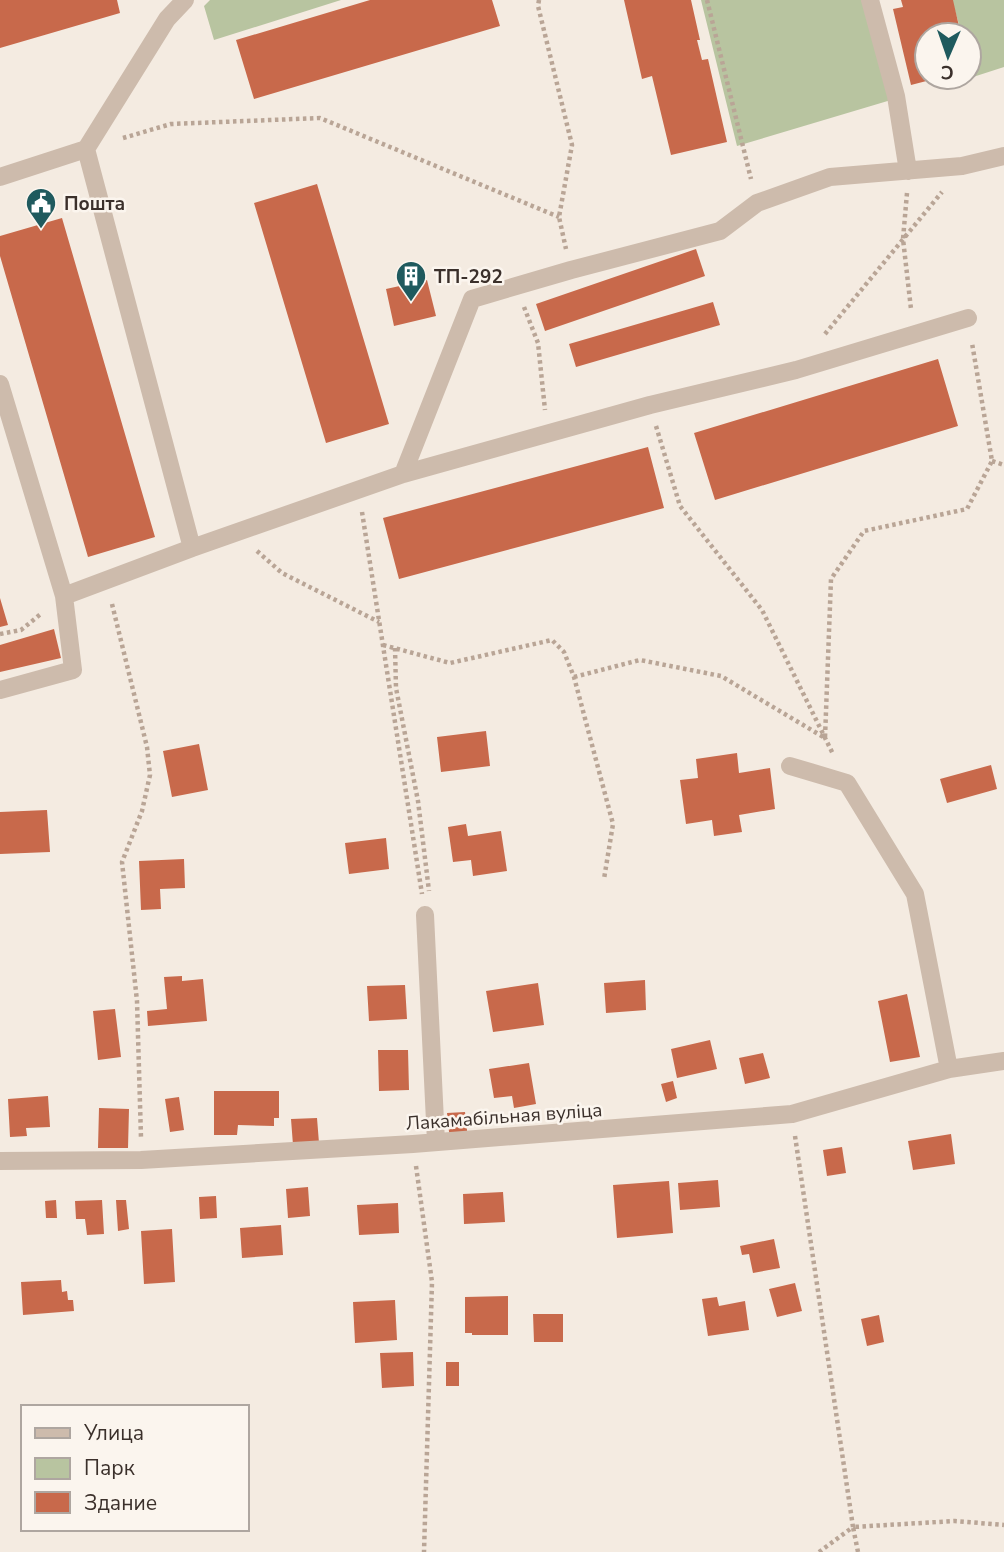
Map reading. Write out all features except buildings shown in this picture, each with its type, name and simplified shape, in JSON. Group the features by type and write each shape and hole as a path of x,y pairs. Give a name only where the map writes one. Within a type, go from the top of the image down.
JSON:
{"street":[{"path":"162,0 167,19"},
{"path":"0,177 86,149 167,19 185,0"},
{"path":"870,0 896,96 908,171"},
{"path":"86,149 192,548"},
{"path":"402,474 472,299 720,231 757,203 830,177 962,166 1004,156"},
{"path":"64,596 402,474 650,405 796,370 968,318"},
{"path":"0,384 64,596 73,670 0,690"},
{"path":"790,766 847,783 915,894 949,1069"},
{"path":"425,915 436,1142"},
{"name":"Лакамабільная вуліца","path":"0,1161 141,1160 413,1144 792,1114 949,1069 1004,1062"}],"path":[{"path":"707,0 757,203"},
{"path":"538,2 572,145 559,217 571,270"},
{"path":"86,149 171,124 320,118 559,217"},
{"path":"796,370 962,166"},
{"path":"908,171 903,239 913,334"},
{"path":"516,286 538,343 548,434"},
{"path":"825,738 831,579 864,531 967,509 992,461 968,318"},
{"path":"650,405 680,506 762,610 847,783"},
{"path":"992,461 1004,465"},
{"path":"359,490 425,915"},
{"path":"235,533 282,573 380,623"},
{"path":"105,579 147,747 149,775 142,811 122,862 137,1001 141,1160"},
{"path":"0,634 21,630 64,596"},
{"path":"383,645 450,663 552,640 564,652 574,677 613,824 604,879"},
{"path":"395,648 396,688 418,801 431,906 425,915"},
{"path":"574,677 640,660 721,676 825,738"},
{"path":"792,1114 858,1552"},
{"path":"413,1144 432,1282 424,1552"},
{"path":"819,1552 853,1527 955,1521 1004,1525"}],"green space":[{"path":"210,0 341,0 214,40 204,6"},
{"path":"701,0 863,0 891,100 737,146"},
{"path":"952,0 1004,0 1004,67 983,74 983,21 958,21"}],"place":[{"name":"Пошта","path":"41,230"},
{"name":"ТП-292","path":"411,303"}]}
